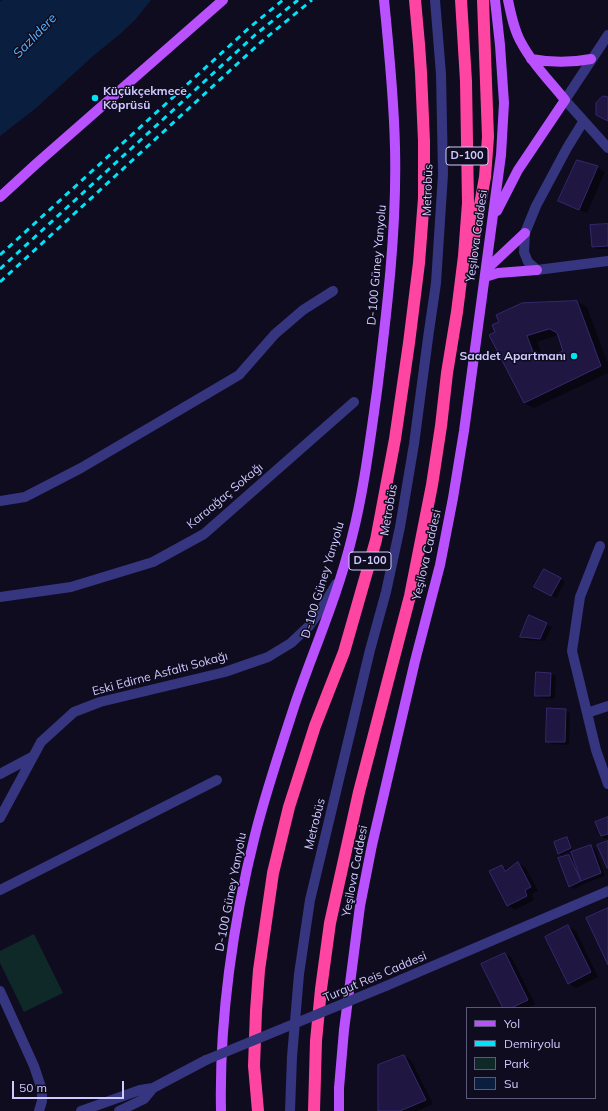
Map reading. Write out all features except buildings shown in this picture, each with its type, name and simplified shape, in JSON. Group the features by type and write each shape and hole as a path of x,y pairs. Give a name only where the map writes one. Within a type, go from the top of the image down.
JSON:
{"highway":[{"name":"D-100","path":"258,1111 254,1066 256,1011 259,970 273,873 288,807 315,726 344,652 376,540 395,439 409,343 419,263 424,198 424,141 420,44 414,0"},
{"name":"D-100","path":"314,1111 317,1034 330,923 359,792 410,596 432,485 447,372 457,312 464,256 468,203 466,81 461,0"},
{"path":"457,312 466,276 485,177 488,137 483,0"}],"main road":[{"path":"0,197 223,0"},
{"name":"D-100 Güney Yanyolu","path":"221,1111 221,1076 224,1031 232,948 254,836 273,770 332,606 342,573 352,538 368,454 391,276 395,215 396,146 384,0"},
{"name":"Yeşilova Caddesi","path":"339,1111 339,1088 344,1030 360,906 415,661 440,565 464,431 501,155 504,103 495,0"},
{"path":"493,220 518,170 565,100 531,59 521,43 512,18 508,0"},
{"path":"531,59 554,63 591,59"},
{"path":"484,277 491,265 524,233"},
{"path":"484,277 537,270"}],"street":[{"name":"Metrobüs","path":"290,1111 292,1057 299,974 310,900 370,650 386,592 414,444 432,314 443,174 441,74 435,0"},
{"path":"608,35 565,100 608,148"},
{"path":"584,122 567,148 536,206 524,233 524,252 528,262 537,270 608,261"},
{"path":"0,501 25,497 39,490 80,468 239,375 275,334 303,310 333,291"},
{"name":"Karaağaç Sokağı","path":"0,597 71,587 153,562 204,534 354,402"},
{"path":"600,546 580,597 572,651 596,750 608,784"},
{"name":"Eski Edirne Asfaltı Sokağı","path":"0,818 41,742 74,712 100,702 225,672 268,657 291,642 309,626 322,608 342,573"},
{"path":"588,713 608,706"},
{"path":"0,774 32,757"},
{"path":"0,890 217,780"},
{"name":"Turgut Reis Caddesi","path":"153,1088 206,1060 386,986 608,891"},
{"path":"0,991 34,1066 42,1090 42,1101 39,1111"},
{"path":"81,1111 140,1090 153,1088"},
{"path":"119,1111 144,1099 153,1088"}],"green space":[{"path":"34,934 63,993 24,1012 0,963 0,951"}],"water":[{"name":"Sazlıdere","path":"1,0 151,0 135,20 120,34 93,56 36,108 0,136"}],"railway":[{"path":"0,255 249,28 283,0"},
{"path":"0,269 255,35 298,0"},
{"path":"0,282 261,42 312,0"}],"place":[{"name":"Küçükçekmece Köprüsü","path":"95,98"},
{"name":"Saadet Apartmanı","path":"574,356"}]}
